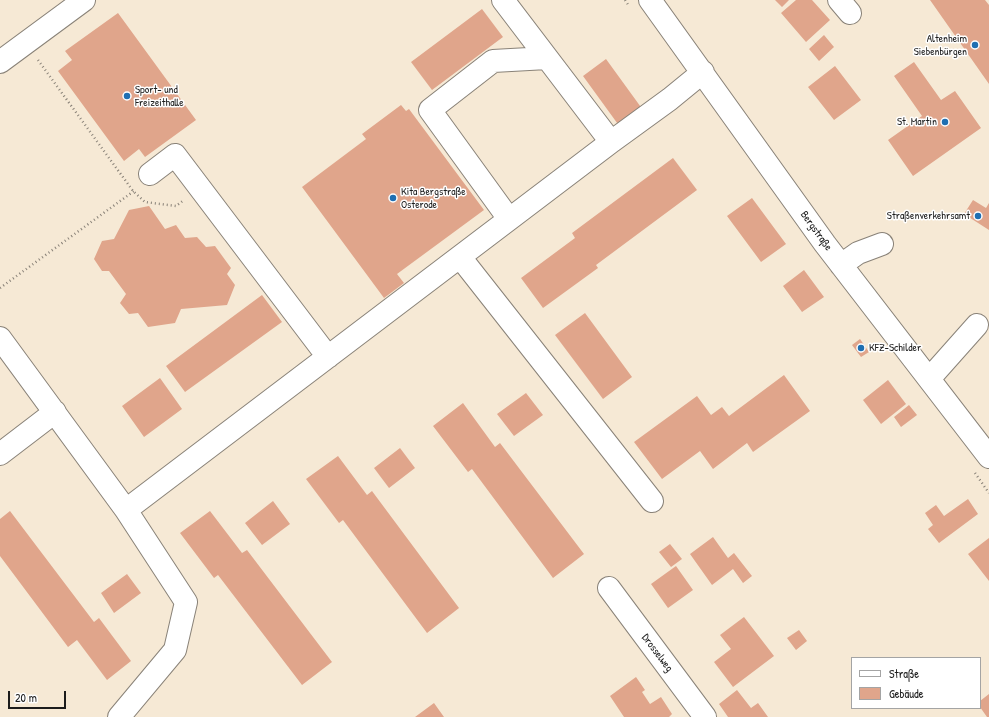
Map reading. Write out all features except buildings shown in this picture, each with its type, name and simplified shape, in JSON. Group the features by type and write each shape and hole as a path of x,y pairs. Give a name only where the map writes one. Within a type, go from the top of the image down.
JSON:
{"street":[{"path":"0,62 84,0"},
{"path":"504,0 611,142"},
{"name":"Bergstraße","path":"650,0 825,244 989,457"},
{"path":"509,219 430,110 493,61 547,58"},
{"path":"126,510 509,219 670,99 703,72"},
{"path":"150,174 175,155 328,357"},
{"path":"841,264 858,253 882,244"},
{"path":"460,257 652,501"},
{"path":"929,378 977,325"},
{"path":"0,338 126,510 186,602 175,650 119,717"},
{"path":"0,454 55,412"},
{"name":"Drosselweg","path":"609,588 705,717"}],"path":[{"path":"26,43 133,191 145,202 176,206 200,188"},
{"path":"0,288 148,180 150,174"}],"place":[{"name":"Altenheim Siebenbürgen","path":"975,45"},
{"name":"Sport- und Freizeithalle","path":"127,96"},
{"name":"St. Martin","path":"945,122"},
{"name":"Kita Bergstraße Osterode","path":"393,198"},
{"name":"Straßenverkehrsamt","path":"978,216"},
{"name":"KFZ-Schilder","path":"861,348"}]}
